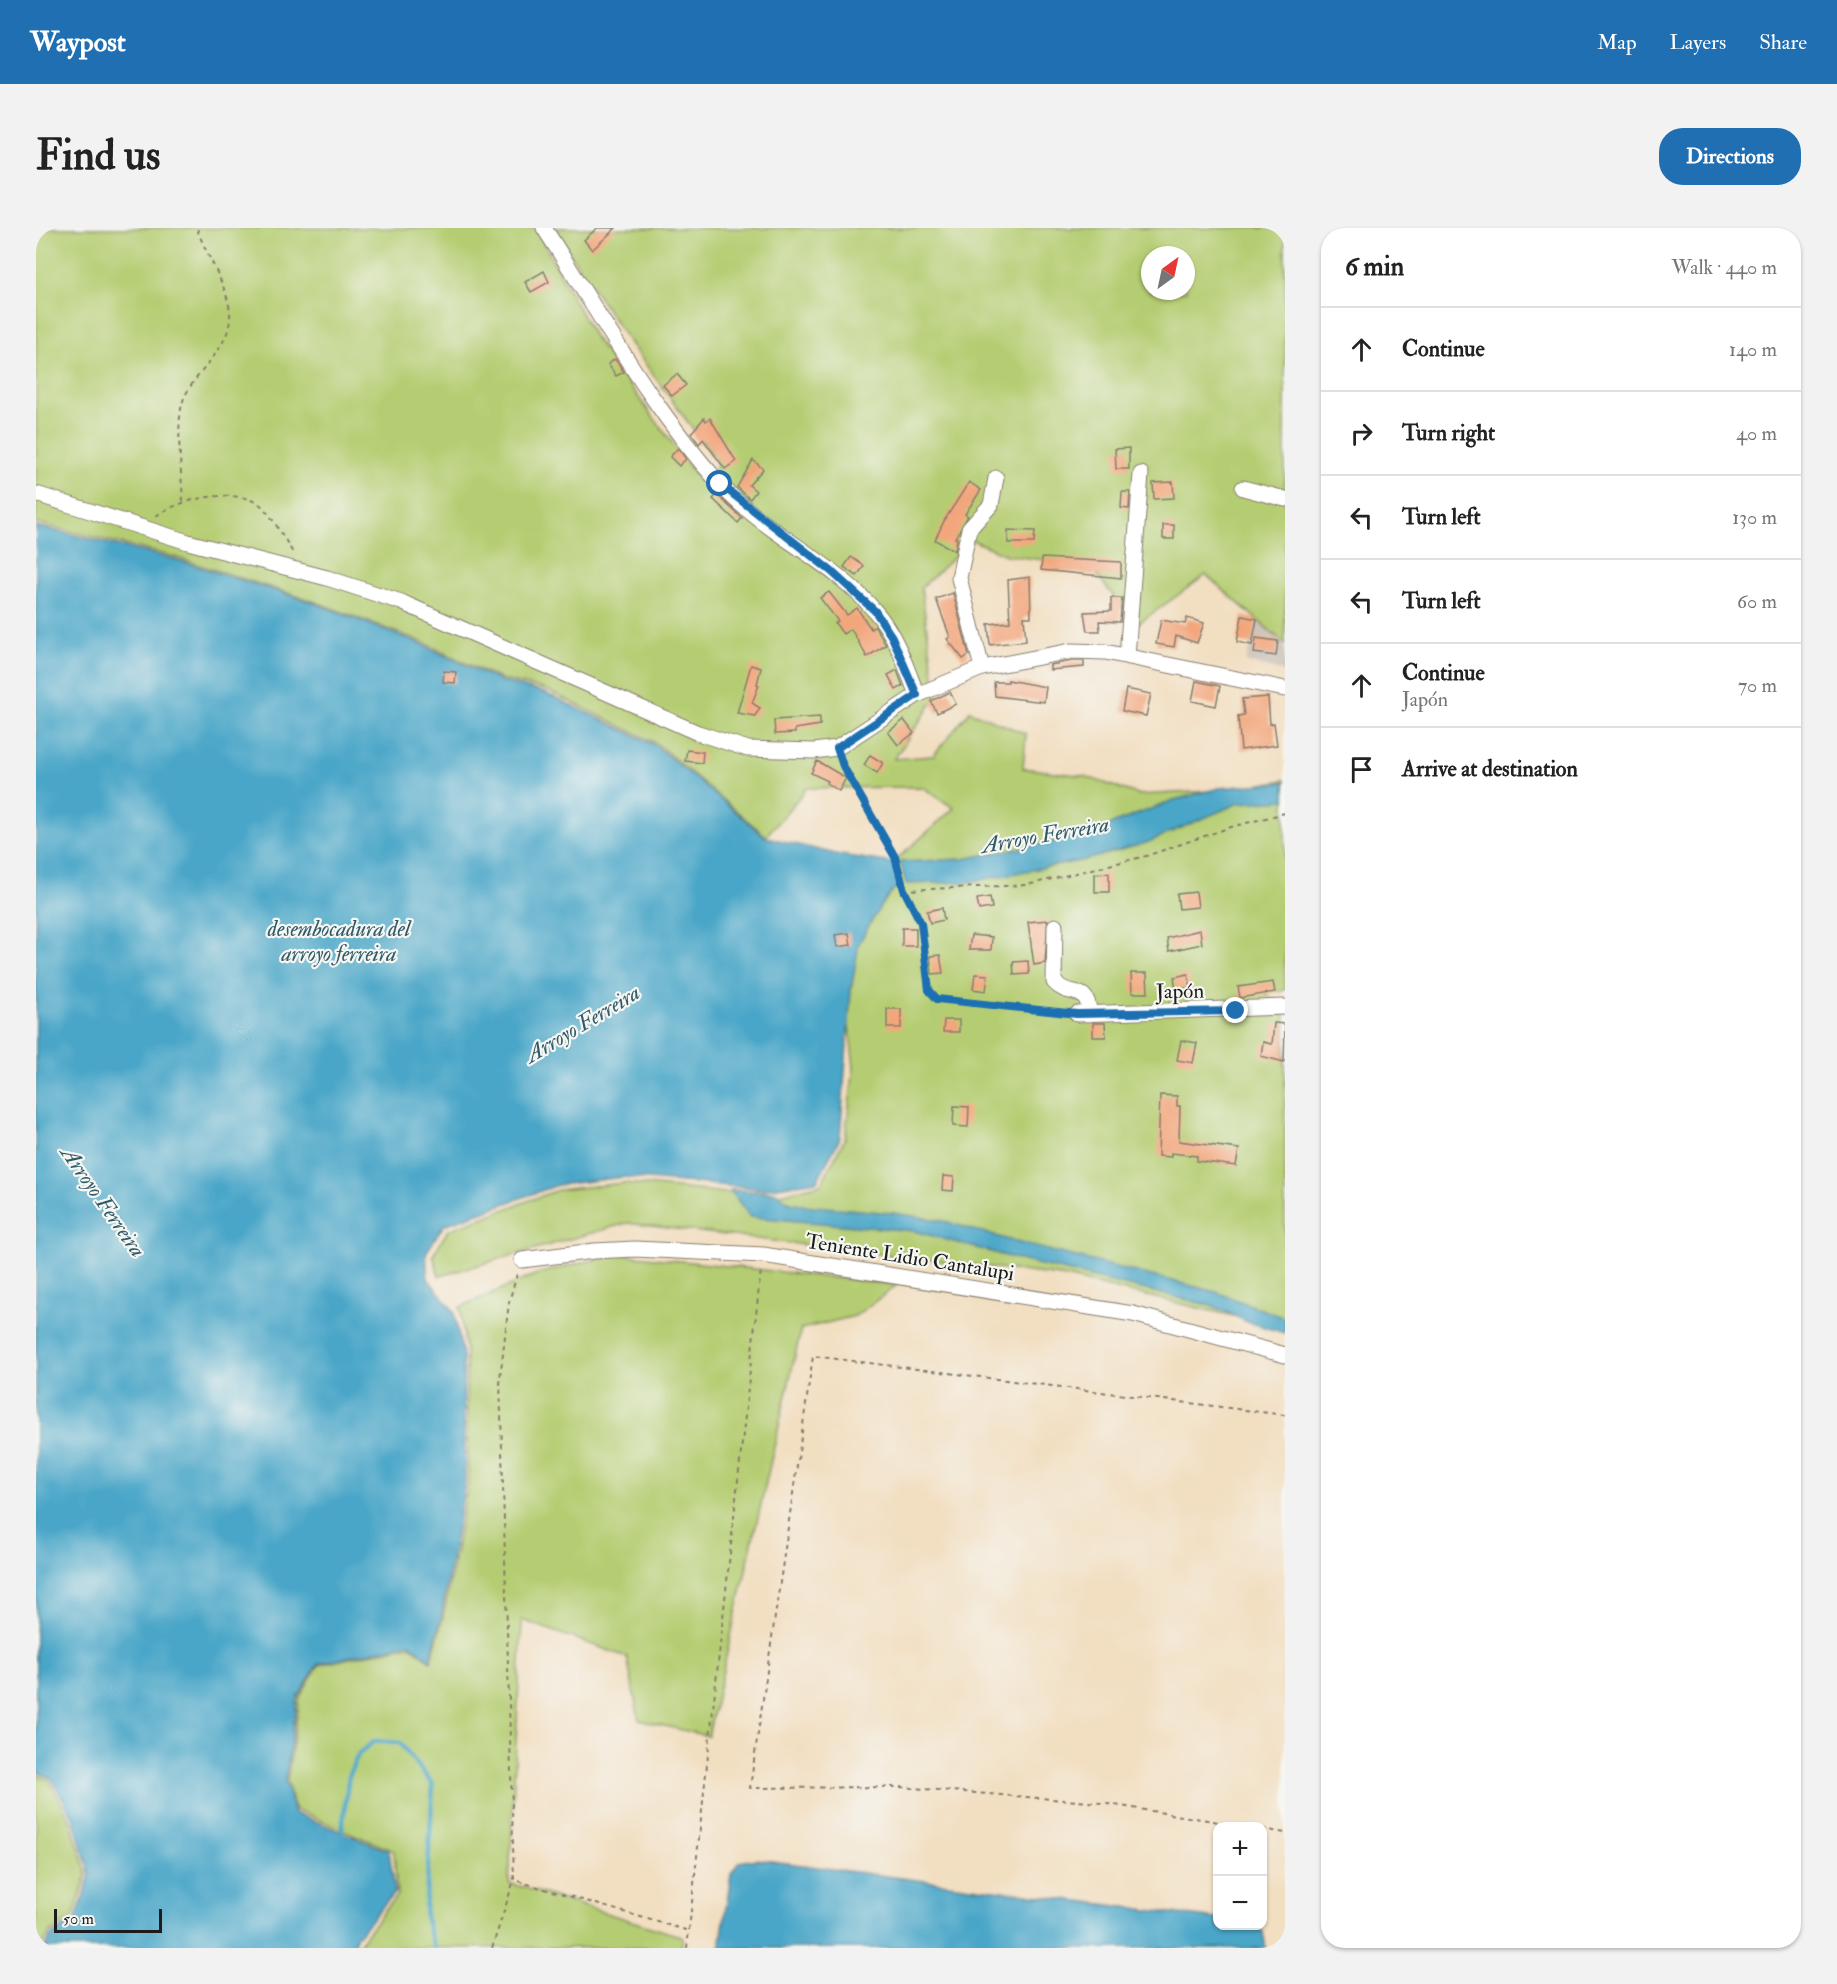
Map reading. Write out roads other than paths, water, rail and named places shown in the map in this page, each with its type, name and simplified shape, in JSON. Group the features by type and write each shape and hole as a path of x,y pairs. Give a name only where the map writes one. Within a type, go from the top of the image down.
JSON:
{"street":[{"path":"543,228 645,389 720,484 831,571 875,611 892,637 917,695"},
{"path":"1127,656 1140,474"},
{"path":"982,668 959,578 969,529 991,505 996,478"},
{"path":"1243,489 1285,499"},
{"path":"36,494 199,545 306,573 401,602 698,733 748,749 814,751 837,748 917,695 982,668 1071,651 1127,656 1285,689"},
{"name":"Japón","path":"1054,926 1054,982 1059,988 1083,994 1089,1002 1083,1014 1285,1007"},
{"name":"Teniente Lidio Cantalupi","path":"522,1260 585,1252 635,1249 763,1255 1133,1314 1285,1355"}],"water":[{"name":"desembocadura del arroyo ferreira","path":"36,526 174,559 312,602 419,643 500,681 545,693 655,745 766,837 840,855 893,863 899,883 880,907 859,943 851,991 840,1138 817,1181 764,1189 624,1177 558,1185 444,1225 426,1253 428,1279 454,1311 463,1357 465,1483 441,1618 430,1660 410,1643 318,1664 298,1697 285,1781 294,1813 389,1851 395,1892 356,1937 353,1948 44,1948 52,1935 76,1919 90,1875 73,1817 51,1778 36,1771"},
{"path":"1285,782 1285,800 1239,803 1146,843 1085,860 969,882 906,884 900,862 963,859 1081,836 1174,800 1219,788"},
{"path":"730,1190 776,1192 788,1201 803,1205 893,1213 940,1220 1020,1243 1216,1292 1285,1318 1285,1333 1250,1323 1213,1306 1024,1261 914,1231 750,1217"},
{"path":"756,1859 1213,1918 1213,1930 1260,1930 1263,1932 1266,1948 720,1948 731,1874 739,1862"}],"waterway":[{"path":"341,1838 349,1774 359,1753 375,1741 400,1743 433,1785 425,1916 434,1948"}],"water label":[{"name":"Arroyo Ferreira","path":"1045,834"},
{"name":"Arroyo Ferreira","path":"582,1023"},
{"name":"Arroyo Ferreira","path":"104,1201"}]}
